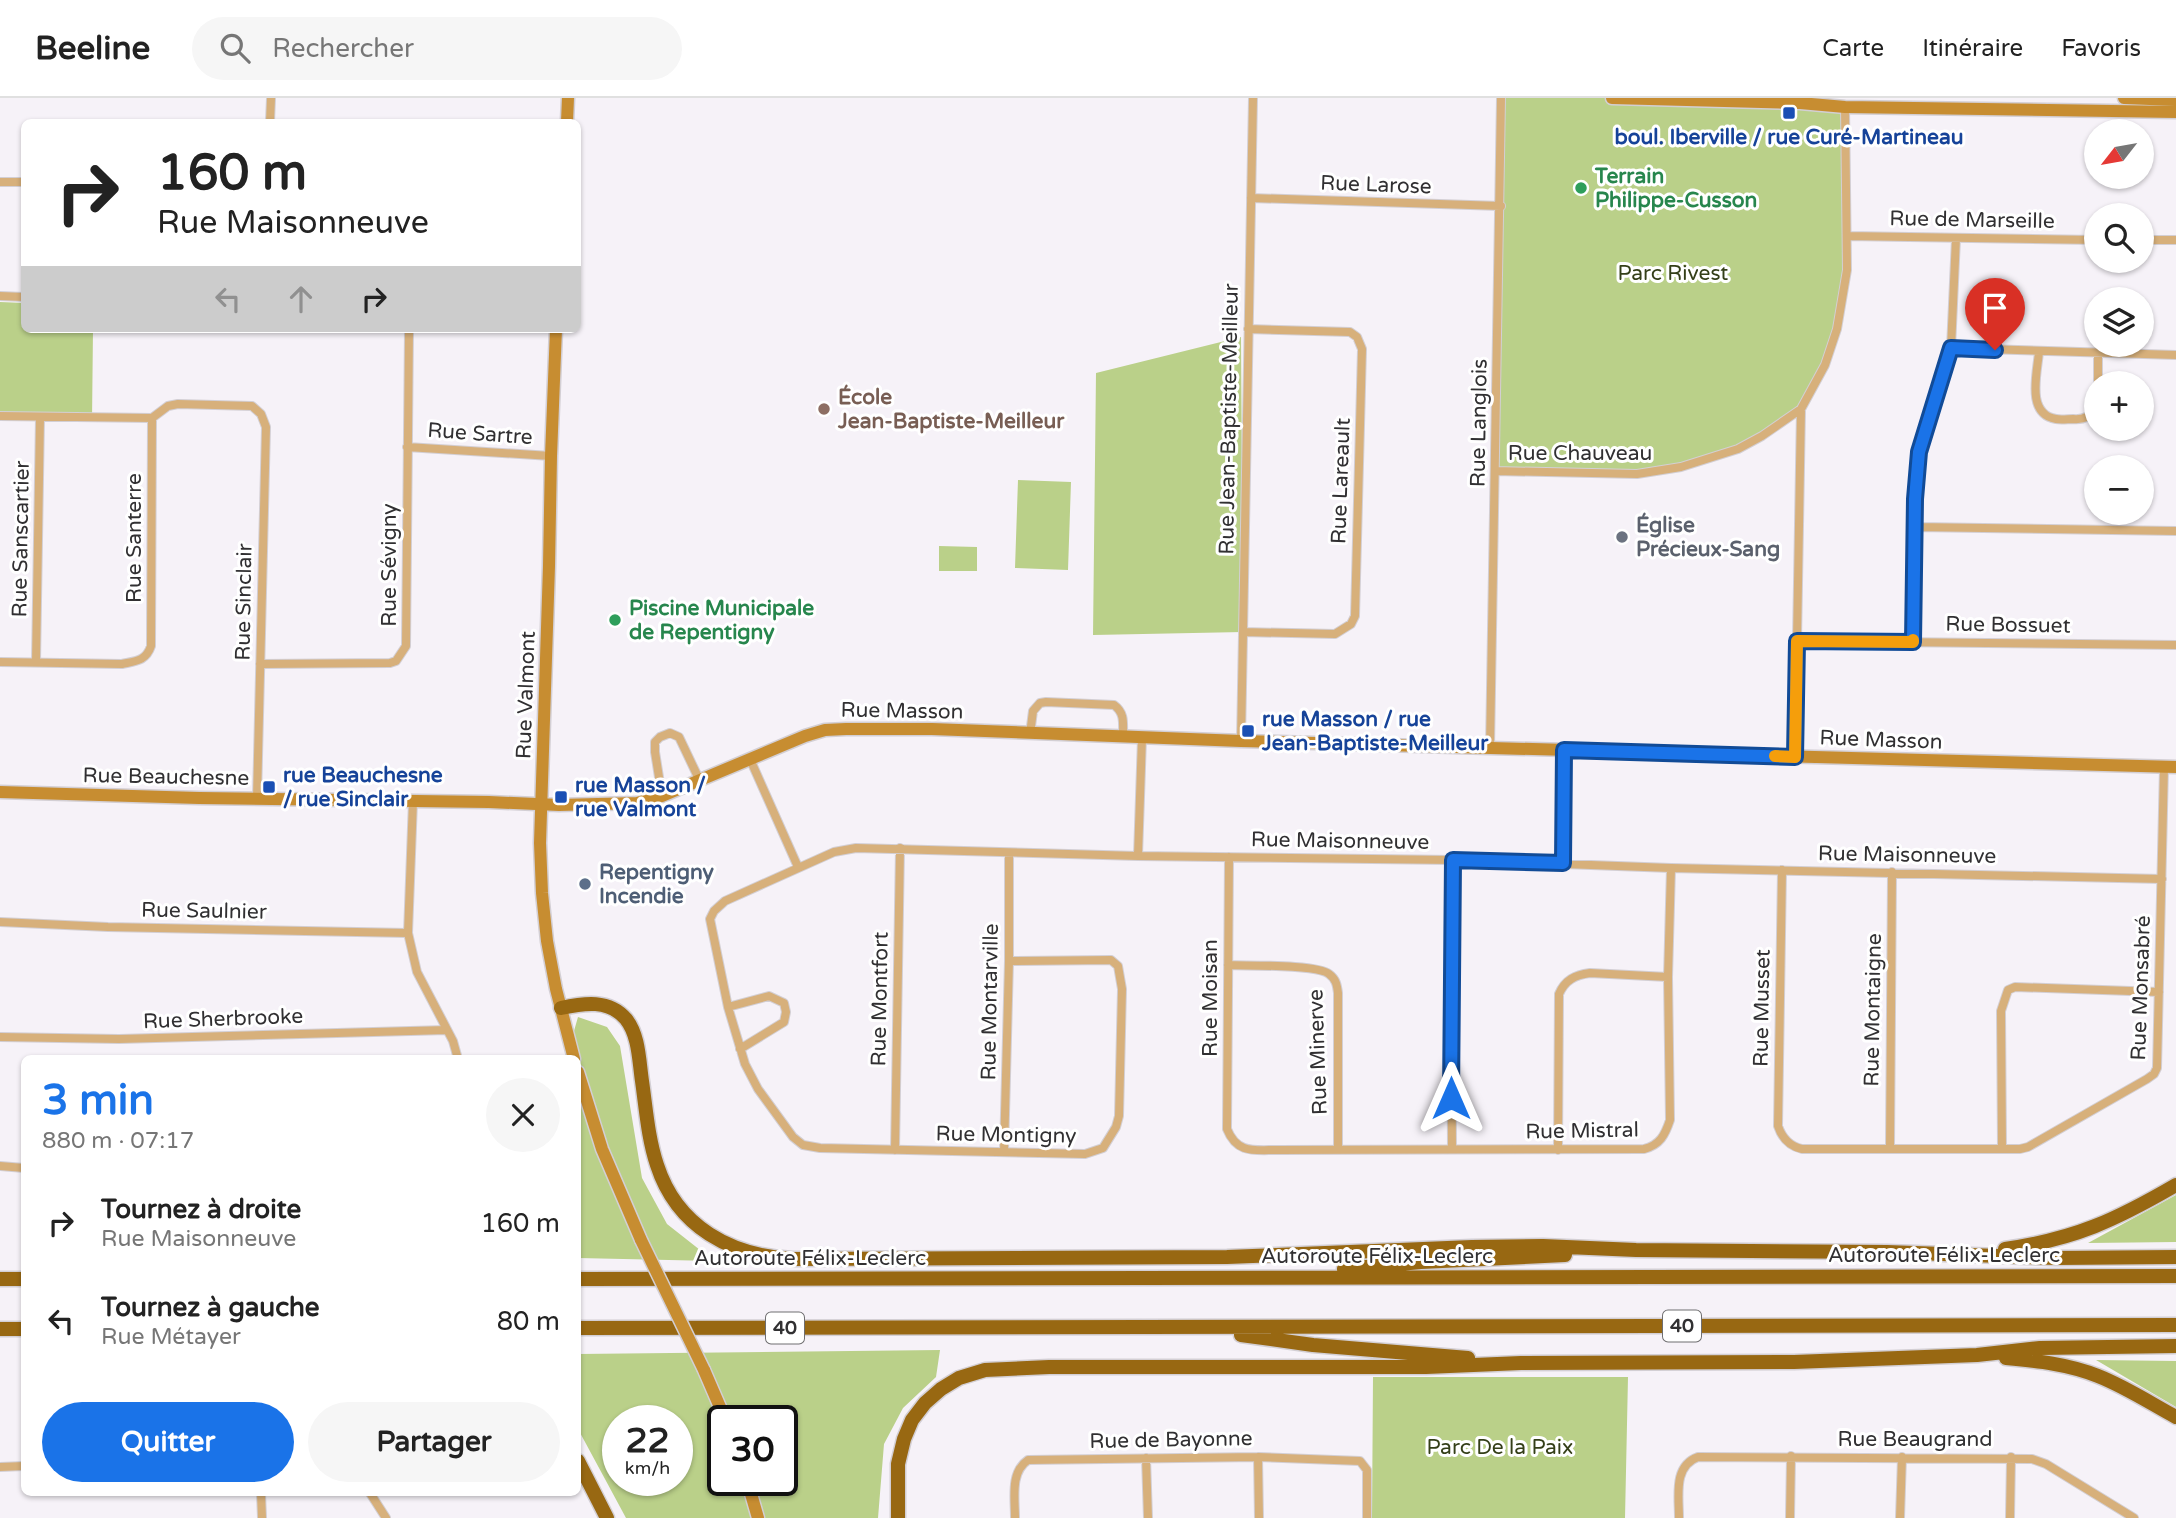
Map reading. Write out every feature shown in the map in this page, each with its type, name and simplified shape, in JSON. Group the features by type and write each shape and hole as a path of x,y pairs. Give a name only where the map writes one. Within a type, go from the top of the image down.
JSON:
{"highway":[{"path":"561,1007 604,1005 627,1020 636,1041 652,1149 666,1187 682,1211 702,1229 727,1245 753,1254 793,1259 1156,1258 1544,1246 2056,1258 2176,1257"},
{"path":"1967,1255 2038,1244 2090,1230 2176,1185"},
{"path":"1251,1278 1421,1262 1636,1250"},
{"name":"Autoroute Félix-Leclerc","path":"581,1279 2176,1276"},
{"path":"0,1279 21,1279"},
{"name":"40","path":"581,1328 2176,1325"},
{"path":"1188,1328 1313,1345 1521,1363"},
{"path":"0,1329 21,1329"},
{"path":"898,1518 898,1464 912,1420 925,1403 959,1378 1003,1368 1426,1367 1521,1363 1794,1362 1977,1355 2040,1348 2176,1346"},
{"path":"1977,1355 2038,1361 2082,1370 2125,1388 2176,1417"},
{"path":"581,1467 607,1518"}],"street":[{"path":"270,119 271,98"},
{"path":"567,119 568,98"},
{"name":"Rue Jean-Baptiste-Meilleur","path":"1241,741 1253,98"},
{"name":"Rue Langlois","path":"1490,748 1501,98"},
{"path":"1612,98 1800,101 1845,107 2115,104 2176,112"},
{"path":"2124,98 2176,100"},
{"name":"Rue Chauveau","path":"1495,471 1637,474 1681,467 1738,449 1801,409 1825,365 1837,329 1847,270 1845,107"},
{"path":"0,182 21,183"},
{"name":"Rue Larose","path":"1251,198 1501,206"},
{"name":"Rue de Marseille","path":"1847,236 2084,240"},
{"path":"1913,642 1915,499 1919,452 1951,348 1956,238"},
{"path":"2154,240 2176,240"},
{"path":"0,296 21,297"},
{"name":"Rue Lareault","path":"1243,632 1335,634 1351,624 1355,616 1362,349 1357,337 1350,332 1248,329"},
{"name":"Rue Sévigny","path":"260,664 390,663 397,661 406,646 409,333"},
{"name":"Rue Valmont","path":"556,333 540,856 544,918 551,964 573,1055"},
{"path":"1951,348 2084,353"},
{"path":"2039,352 2037,406 2042,414 2055,419 2084,418"},
{"path":"2154,354 2176,355"},
{"name":"Rue Sinclair","path":"152,418 168,406 178,404 252,406 257,409 266,427 257,799"},
{"path":"1795,757 1801,409"},
{"path":"0,416 152,418"},
{"name":"Rue Sanscartier","path":"36,662 40,417"},
{"name":"Rue Santerre","path":"36,662 122,664 145,657 151,646 152,418"},
{"name":"Rue Sartre","path":"407,447 551,456"},
{"path":"1916,527 2176,531"},
{"name":"Rue Bossuet","path":"1797,641 2176,645"},
{"path":"0,662 36,662"},
{"path":"1030,734 1033,711 1036,706 1046,702 1114,705 1121,710 1123,736"},
{"name":"Rue Masson","path":"541,804 637,803 662,796 805,736 825,730 846,729 932,729 1142,738 2170,767"},
{"path":"662,796 655,752 655,742 660,737 670,733 680,737 699,779"},
{"path":"1138,856 1142,738"},
{"path":"1563,863 1564,750"},
{"path":"750,759 798,867"},
{"name":"Rue Monsabré","path":"1788,1143 1802,1149 2020,1149 2035,1144 2154,1074 2159,1057 2162,879 2170,767"},
{"name":"Rue Beauchesne","path":"0,792 541,804"},
{"path":"413,801 408,933 417,972 453,1041 457,1055"},
{"name":"Rue Montfort","path":"895,1150 900,848"},
{"name":"Rue Maisonneuve","path":"820,1148 803,1145 793,1137 758,1089 740,1049 728,1007 710,919 725,901 798,867 845,849 1453,860 1671,868 2162,879"},
{"name":"Rue Montarville","path":"1004,1153 1009,852"},
{"name":"Rue Moisan","path":"1229,858 1227,1129 1231,1138"},
{"path":"1452,1149 1453,860"},
{"name":"Rue Mistral","path":"1231,1138 1237,1145 1248,1149 1644,1149 1657,1144 1666,1132 1670,1120 1668,976 1671,868"},
{"name":"Rue Musset","path":"1782,870 1778,1126 1788,1143"},
{"name":"Rue Montaigne","path":"1889,1148 1892,872"},
{"name":"Rue Saulnier","path":"0,922 408,933"},
{"name":"Rue Montigny","path":"820,1148 1085,1154 1103,1147 1116,1127 1119,1104 1122,989 1118,966 1111,960 1009,961"},
{"name":"Rue Minerve","path":"1228,965 1317,969 1332,975 1338,993 1338,1150"},
{"path":"1558,1150 1559,994 1563,986 1579,974 1668,976"},
{"path":"2003,1149 2001,1011 2008,990 2015,987 2160,992"},
{"path":"728,1007 769,996 784,1003 784,1022 740,1049"},
{"name":"Rue Sherbrooke","path":"0,1037 119,1039 447,1030"},
{"path":"581,1082 602,1149 641,1240 719,1405"},
{"path":"0,1166 21,1167"},
{"path":"1790,1518 1791,1456"},
{"name":"Rue Beaugrand","path":"1679,1518 1680,1480 1683,1466 1690,1460 1698,1457 1791,1456 2032,1458 2046,1464 2125,1516 2134,1518"},
{"path":"1258,1457 1259,1518"},
{"name":"Rue de Bayonne","path":"1015,1518 1016,1472 1021,1464 1028,1460 1258,1457 1360,1461 1367,1470 1367,1518"},
{"path":"1900,1518 1902,1457"},
{"path":"2010,1518 2011,1457"},
{"path":"1146,1458 1148,1518"},
{"path":"0,1467 21,1466"},
{"path":"261,1496 262,1518"},
{"path":"372,1496 386,1518"},
{"path":"752,1496 758,1518"}],"green space":[{"name":"Parc Rivest","path":"1502,98 1612,98 1845,107 1847,270 1838,329 1810,395 1787,419 1740,447 1639,474 1495,471"},
{"path":"0,302 21,303 21,333 93,333 92,421 0,420"},
{"path":"1241,337 1243,632 1093,635 1096,373"},
{"path":"1018,480 1071,482 1068,570 1015,568"},
{"path":"939,546 977,547 977,571 939,571"},
{"path":"578,1017 607,1027 620,1046 642,1178 667,1224 714,1261 581,1258 581,1055 567,1055"},
{"path":"2176,1195 2176,1242 2088,1243"},
{"path":"940,1350 936,1377 903,1408 884,1444 878,1518 626,1518 614,1496 693,1496 693,1405 602,1405 602,1474 581,1435 581,1354"},
{"path":"2096,1360 2176,1361 2176,1407"},
{"name":"Parc De la Paix","path":"1373,1377 1628,1377 1625,1518 1372,1518"}],"slow traffic":[{"path":"1775,756 1795,757 1797,641 1913,640"}],"place":[{"name":"boul. Iberville / rue Curé-Martineau","path":"1789,113"},
{"name":"Terrain Philippe-Cusson","path":"1581,188"},
{"name":"École Jean-Baptiste-Meilleur","path":"824,409"},
{"name":"Église Précieux-Sang","path":"1622,537"},
{"name":"Piscine Municipale de Repentigny","path":"615,620"},
{"name":"rue Masson / rue Jean-Baptiste-Meilleur","path":"1248,731"},
{"name":"rue Beauchesne / rue Sinclair","path":"269,787"},
{"name":"rue Masson / rue Valmont","path":"561,797"},
{"name":"Repentigny Incendie","path":"585,884"}],"route":[{"path":"1451,1098 1453,860 1563,863 1564,750 1795,757 1797,641 1913,642 1915,499 1923,437 1951,348 1995,350"}]}
